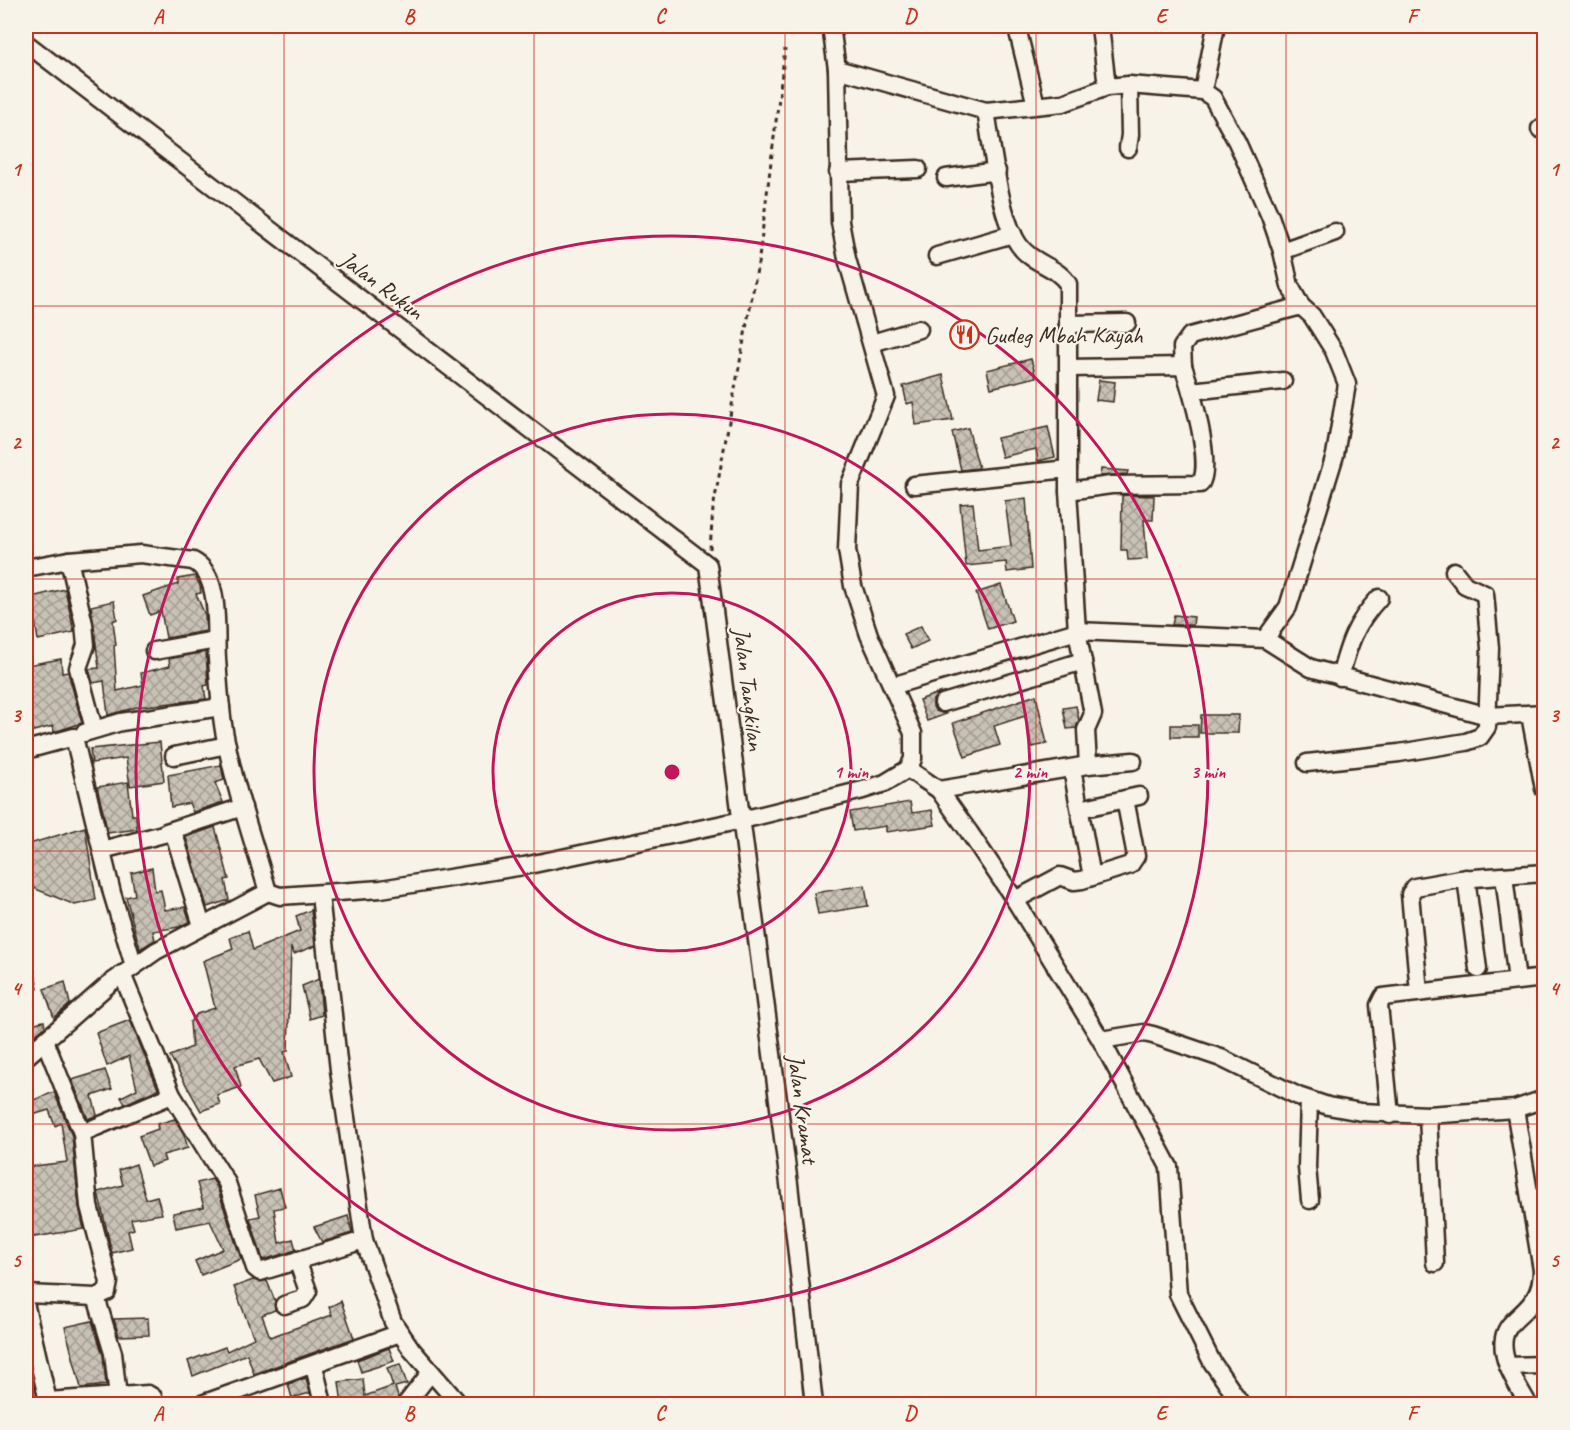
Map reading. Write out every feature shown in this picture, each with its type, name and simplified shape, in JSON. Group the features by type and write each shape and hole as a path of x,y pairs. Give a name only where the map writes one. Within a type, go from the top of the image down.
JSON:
{"street":[{"path":"26,1057 128,970 156,951 268,892 280,896 381,890 524,866 742,820 885,783 908,769 913,759 913,733 863,617 847,550 850,484 886,396 847,259 840,222 837,69 831,26"},
{"path":"1100,26 1107,87"},
{"path":"1203,91 1216,26"},
{"path":"1017,28 1036,105"},
{"name":"Jalan Rukun","path":"26,43 708,565"},
{"path":"837,69 986,111 1064,103 1107,87 1129,85 1203,91 1213,98 1237,142 1270,216 1290,286 1301,306 1312,316 1334,351 1347,384 1335,455 1288,607 1265,639"},
{"path":"1128,148 1129,85"},
{"path":"986,111 997,171 1013,234 1031,260 1057,273 1068,284 1070,368 1068,491 1077,631 1093,714 1086,730 1080,767 1080,809 1092,877"},
{"path":"838,172 918,169"},
{"path":"946,178 997,171"},
{"path":"1281,250 1335,232"},
{"path":"937,256 1013,234"},
{"path":"1068,491 1111,485 1200,484 1205,477 1205,470 1191,391 1183,366 1182,347 1190,336 1301,306"},
{"path":"1068,324 1127,323"},
{"path":"872,343 920,329"},
{"path":"1070,368 1183,366"},
{"path":"1191,391 1283,381"},
{"path":"914,485 1068,469"},
{"path":"26,568 69,560 141,554 193,561 201,565 211,583 216,612 221,707 227,745 268,892"},
{"path":"69,560 86,645 78,668 94,729"},
{"name":"Jalan Tangkilan","path":"708,565 742,820"},
{"path":"1307,763 1398,753 1466,742 1480,737 1487,728 1490,648 1485,594 1465,585 1454,572"},
{"path":"1340,677 1351,636 1363,616 1379,598"},
{"path":"892,686 1077,631 1265,639 1311,668 1340,677 1488,716 1537,714 1545,789"},
{"path":"154,651 216,640"},
{"path":"944,703 1083,661"},
{"path":"26,749 74,737 94,729 179,711 221,707"},
{"path":"74,737 128,970 172,1095 227,1183 255,1268 260,1272 364,1240"},
{"path":"174,756 227,745"},
{"path":"939,790 1080,767 1133,761"},
{"path":"908,769 939,790 1015,900 1101,1041 1169,1167 1178,1294 1212,1362 1241,1404"},
{"path":"1015,900 1060,876 1078,881 1130,865 1135,860 1132,797 1080,809"},
{"path":"102,850 243,807"},
{"name":"Jalan Kramat","path":"742,820 814,1404"},
{"path":"166,832 171,832 176,840 202,926"},
{"path":"1419,992 1410,894 1415,887 1466,878 1545,873"},
{"path":"1504,876 1517,981"},
{"path":"1466,878 1478,969"},
{"path":"320,895 339,1070 364,1240 393,1322 459,1404"},
{"path":"1390,1115 1379,1001 1383,998 1419,992 1545,978"},
{"path":"1101,1041 1144,1033 1221,1058 1309,1100 1328,1106 1390,1115 1428,1115 1515,1109 1545,1099"},
{"path":"26,1294 96,1297 107,1292 109,1282 89,1206 82,1133 45,1041"},
{"path":"82,1133 172,1095"},
{"path":"1309,1100 1307,1167 1310,1200"},
{"path":"1515,1109 1538,1211 1542,1285 1536,1299 1507,1330 1504,1338 1508,1366 1528,1404"},
{"path":"1428,1115 1435,1263"},
{"path":"284,1305 303,1299 308,1291 297,1260"},
{"path":"96,1297 113,1353 118,1397"},
{"path":"26,1307 32,1362 48,1403 148,1394 153,1398 155,1404"},
{"path":"202,1404 247,1397 314,1366 400,1333"},
{"path":"1508,1366 1545,1365"},
{"path":"314,1366 323,1404"},
{"path":"406,1404 431,1372"}],"path":[{"path":"708,565 713,509 759,258 784,49"}],"building":[{"path":"1031,359 1036,377 991,388 987,370"},
{"path":"943,375 953,420 916,425 913,402 907,404 903,386"},
{"path":"1099,380 1115,382 1113,402 1096,400"},
{"path":"1048,427 1055,457 1038,461 1036,449 1002,457 997,438"},
{"path":"968,428 979,468 961,470 952,432"},
{"path":"1101,469 1128,471 1127,474 1100,476"},
{"path":"1122,495 1154,496 1153,520 1144,520 1147,559 1128,560 1127,550 1121,550"},
{"path":"1026,498 1031,569 1007,572 1006,562 966,566 960,504 973,503 978,550 1011,546 1005,501"},
{"path":"195,576 200,586 201,593 196,594 205,615 206,631 166,638 161,611 150,615 143,596 178,584 178,579"},
{"path":"1001,585 1013,621 988,629 976,593"},
{"path":"65,589 74,632 38,640 31,597"},
{"path":"114,601 117,619 113,621 117,691 143,685 141,673 170,666 169,659 206,652 208,685 204,686 206,699 137,707 108,715 104,681 93,683 89,669 99,668 91,606"},
{"path":"1174,615 1194,617 1193,625 1172,625"},
{"path":"921,626 928,641 911,649 903,634"},
{"path":"61,659 62,673 68,672 82,723 54,732 53,726 26,733 26,689 30,687 27,665"},
{"path":"939,693 933,700 933,707 936,711 946,714 927,721 919,700"},
{"path":"1036,695 1047,744 1032,747 1025,716 994,726 1000,745 965,757 953,723"},
{"path":"1076,706 1079,720 1076,728 1067,729 1063,708"},
{"path":"1201,715 1239,715 1238,733 1200,733"},
{"path":"1171,725 1198,725 1198,737 1171,737"},
{"path":"160,742 164,781 130,786 126,758 92,763 90,749"},
{"path":"221,765 224,780 215,783 223,802 193,812 189,803 171,807 168,775"},
{"path":"128,782 132,815 136,815 137,829 108,833 97,787"},
{"path":"910,802 912,813 932,810 935,825 886,832 886,826 853,831 850,812"},
{"path":"85,827 96,900 75,905 26,885 26,845"},
{"path":"215,827 229,879 225,880 229,900 207,907 186,837"},
{"path":"152,868 155,891 161,890 165,910 185,907 190,921 179,927 153,931 155,940 140,949 126,897 135,895 131,873"},
{"path":"865,885 868,906 818,914 814,893"},
{"path":"311,910 315,946 294,954 291,947 288,1051 284,1052 291,1077 272,1083 259,1059 235,1066 241,1087 217,1095 220,1104 201,1111 170,1056 192,1047 190,1022 197,1014 215,1008 203,961 233,949 230,938 248,931 253,950 300,931 296,916"},
{"path":"26,957 32,957 38,989 26,992"},
{"path":"319,979 322,1015 310,1019 302,986"},
{"path":"65,982 70,1004 54,1018 44,989"},
{"path":"130,1020 158,1089 125,1104 121,1097 137,1089 129,1056 107,1066 96,1033"},
{"path":"44,1021 45,1027 26,1043 26,1025"},
{"path":"105,1070 112,1089 92,1096 97,1115 88,1119 72,1080"},
{"path":"54,1092 72,1136 79,1207 84,1229 28,1238 26,1167 67,1162 61,1123 55,1126 49,1110 26,1117 26,1103"},
{"path":"175,1119 188,1148 163,1155 165,1161 150,1166 139,1136 158,1129 157,1124"},
{"path":"136,1164 146,1199 157,1196 162,1214 131,1219 134,1229 128,1231 132,1248 112,1253 98,1192 123,1185 119,1170"},
{"path":"212,1179 217,1187 241,1259 201,1275 195,1261 223,1249 210,1221 176,1228 173,1213 204,1207 197,1183"},
{"path":"280,1188 285,1207 274,1209 279,1243 293,1239 296,1250 263,1260 250,1218 260,1216 255,1195"},
{"path":"348,1216 352,1233 322,1242 314,1227"},
{"path":"253,1280 267,1281 275,1301 275,1310 262,1315 270,1337 332,1315 329,1307 341,1301 354,1338 254,1374 247,1354 193,1376 188,1361 225,1347 227,1351 254,1338 234,1287"},
{"path":"148,1318 149,1335 119,1336 114,1319"},
{"path":"92,1321 103,1355 106,1385 81,1388 65,1327"},
{"path":"389,1348 394,1361 361,1372 357,1360"},
{"path":"400,1364 407,1384 395,1387 398,1397 396,1404 342,1404 339,1382 363,1379 365,1396 393,1386 387,1368"},
{"path":"306,1378 310,1393 292,1398 288,1384"}],"place":[{"name":"Gudeg Mbah Kayah","path":"964,335"}]}
